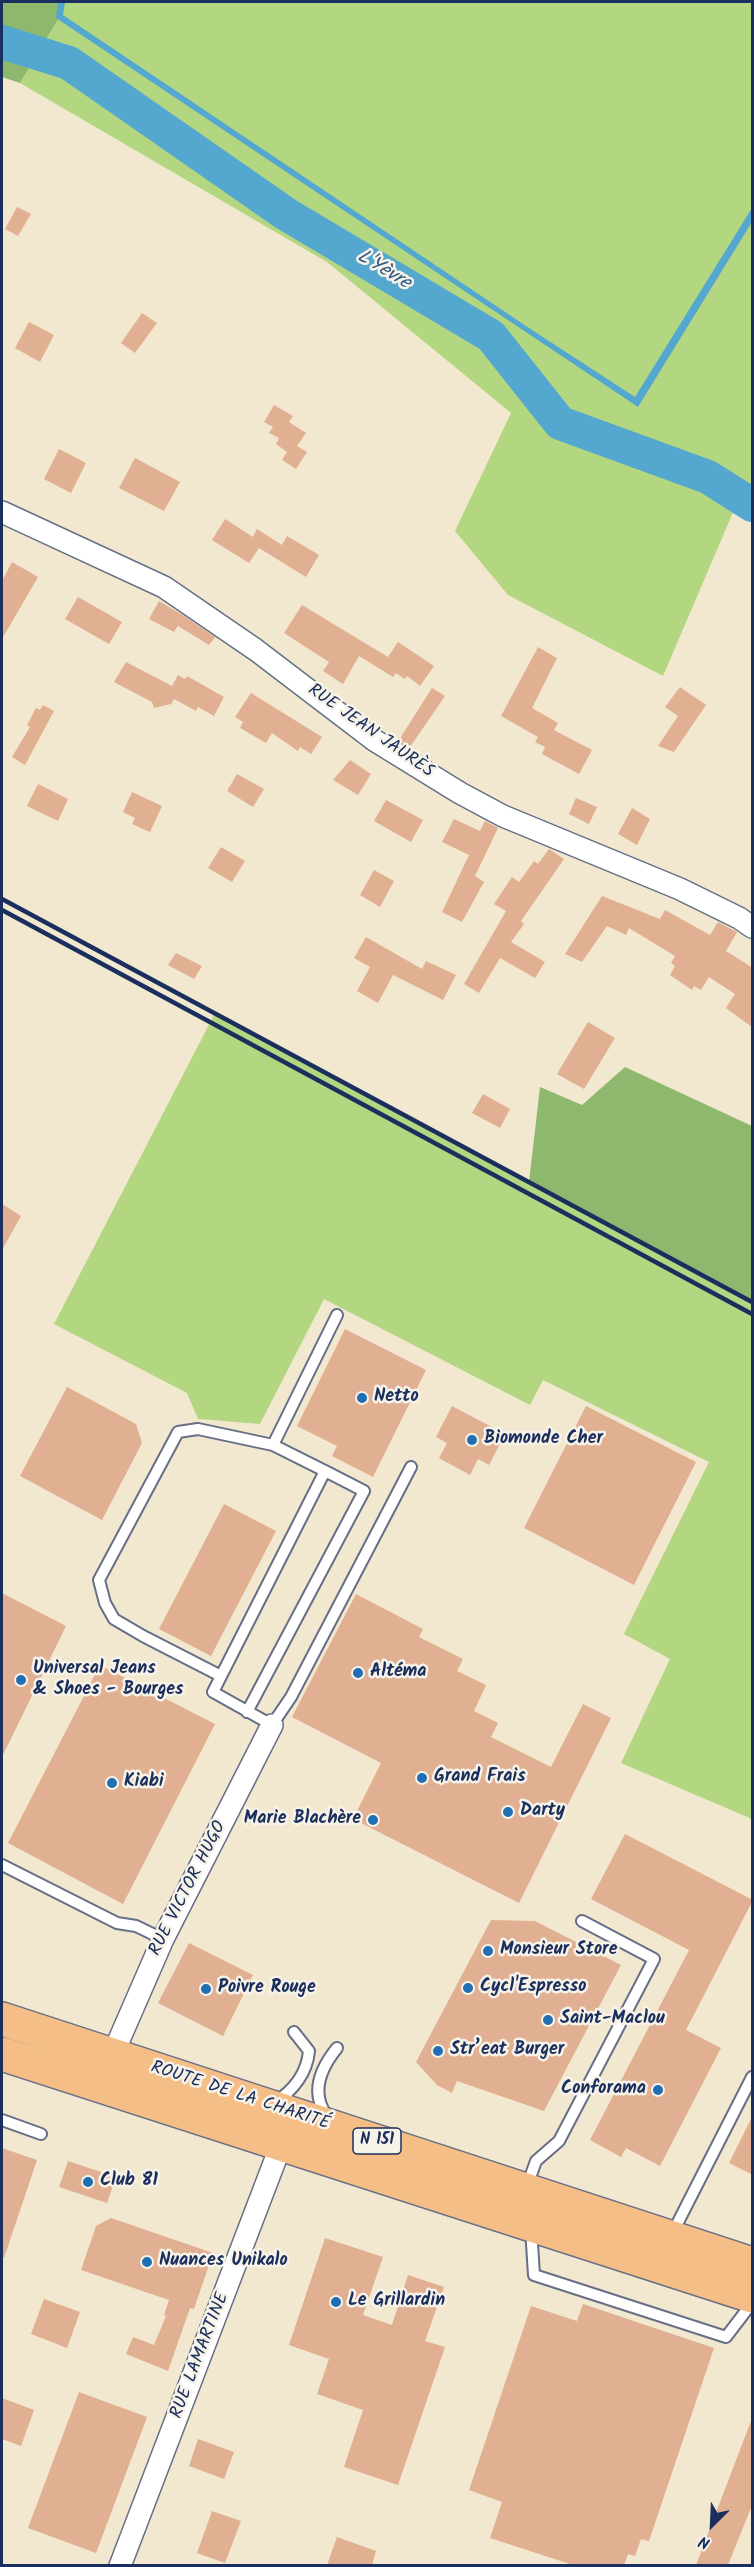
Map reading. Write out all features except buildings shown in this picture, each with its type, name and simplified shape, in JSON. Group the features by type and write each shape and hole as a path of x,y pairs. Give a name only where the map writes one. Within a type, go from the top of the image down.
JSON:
{"main road":[{"name":"ROUTE DE LA CHARITÉ","path":"2,2019 753,2264"},
{"name":"ROUTE DE LA CHARITÉ","path":"2,2054 753,2296"}],"street":[{"name":"RUE JEAN JAURÈS","path":"2,512 164,587 256,650 374,740 460,793 502,816 680,889 753,927"},
{"name":"RUE VICTOR HUGO","path":"112,2056 163,1939 272,1725"},
{"name":"RUE LAMARTINE","path":"120,2565 280,2145"}],"lane":[{"path":"273,1445 337,1316"},
{"path":"221,1676 114,1619 105,1603 99,1580 178,1432 198,1429 273,1445 364,1491 247,1712"},
{"path":"326,1471 213,1692 272,1725 291,1697 411,1467"},
{"path":"2,1865 117,1923 136,1926 163,1939"},
{"path":"526,2189 536,2161 559,2140 654,1959 582,1921"},
{"path":"270,2106 290,2092 303,2073 308,2059 309,2051 294,2032"},
{"path":"336,2128 322,2109 317,2088 324,2066 337,2048"},
{"path":"671,2236 753,2077"},
{"path":"2,2120 41,2134"},
{"path":"531,2225 534,2275 726,2337 753,2303"}],"green space":[{"path":"2,2 62,2 60,16 20,83 2,77"},
{"path":"62,2 752,2 752,519 734,510 663,676 508,595 455,531 511,413 327,262 20,83 60,16"},
{"path":"215,1013 752,1302 752,1819 621,1763 670,1659 624,1634 709,1462 543,1380 530,1405 324,1299 260,1424 198,1419 187,1393 54,1324"},
{"path":"625,1067 752,1126 752,1302 529,1182 540,1087 582,1105"}],"water":[{"path":"58,2 65,2 63,15 635,397 752,208 752,222 638,407 56,18"}],"waterway":[{"name":"L'Yèvre","path":"2,42 69,63 286,214 491,336 560,423 708,477 752,505"}],"railway":[{"path":"2,899 752,1302"},
{"path":"2,910 752,1314"}],"place":[{"name":"Netto","path":"362,1398"},
{"name":"Biomonde Cher","path":"472,1440"},
{"name":"Altéma","path":"358,1673"},
{"name":"Universal Jeans & Shoes - Bourges","path":"21,1680"},
{"name":"Grand Frais","path":"422,1778"},
{"name":"Kiabi","path":"112,1783"},
{"name":"Darty","path":"508,1812"},
{"name":"Marie Blachère","path":"373,1820"},
{"name":"Monsieur Store","path":"488,1951"},
{"name":"Cycl'Espresso","path":"468,1988"},
{"name":"Poivre Rouge","path":"206,1989"},
{"name":"Saint-Maclou","path":"548,2020"},
{"name":"Str’eat Burger","path":"438,2051"},
{"name":"Conforama","path":"658,2090"},
{"name":"Club 81","path":"88,2182"},
{"name":"Nuances Unikalo","path":"147,2262"},
{"name":"Le Grillardin","path":"336,2302"}]}
